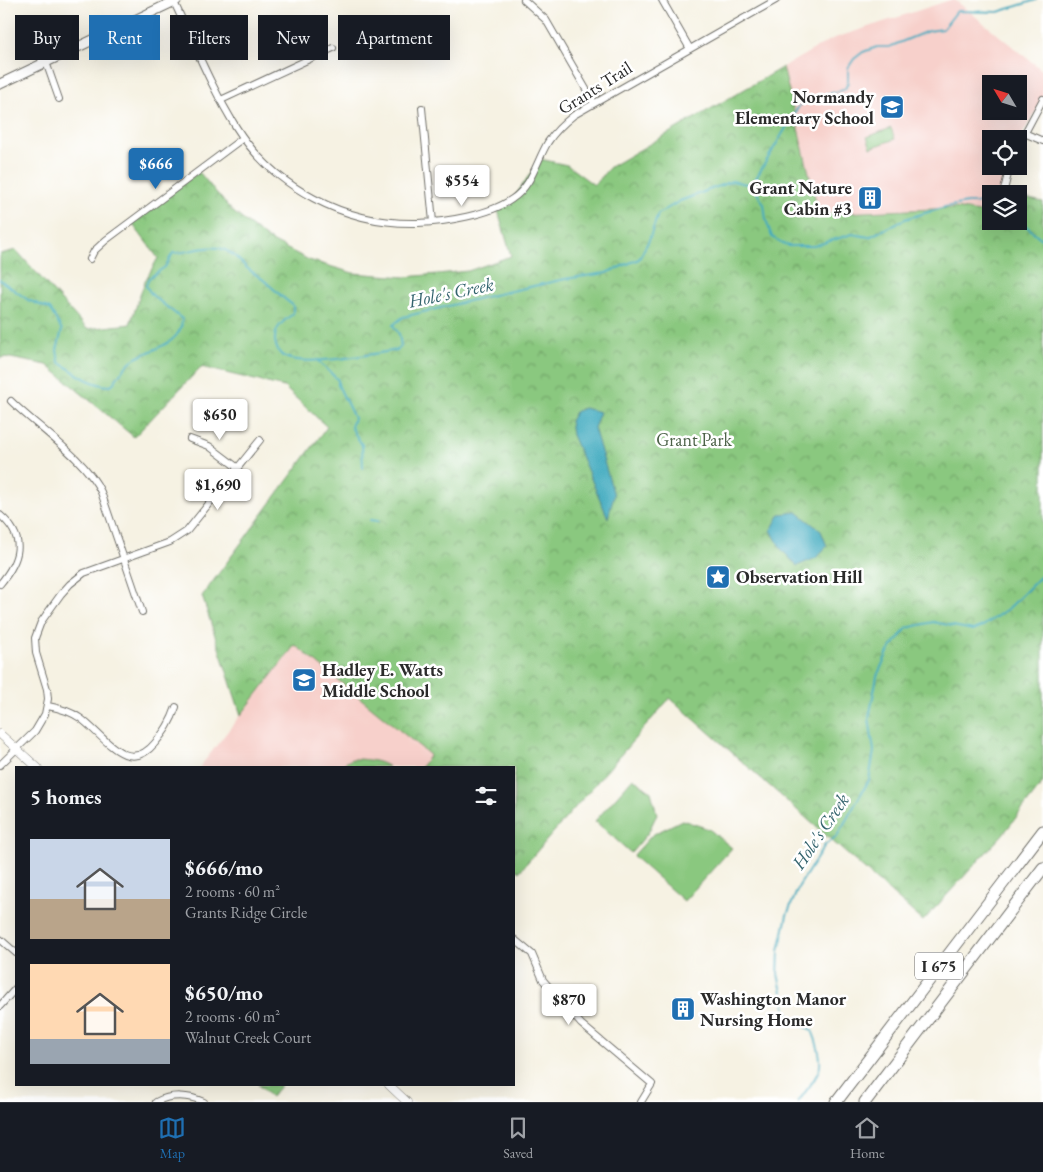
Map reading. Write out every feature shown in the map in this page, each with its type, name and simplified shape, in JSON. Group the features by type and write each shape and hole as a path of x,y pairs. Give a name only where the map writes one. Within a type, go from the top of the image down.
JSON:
{"highway":[{"name":"I 675","path":"836,1102 1043,831"},
{"name":"I 675","path":"865,1102 1043,868"}],"main road":[{"path":"0,84 175,1"}],"street":[{"path":"524,0 546,20 594,103"},
{"path":"662,0 690,49"},
{"name":"Grants Trail","path":"175,1 221,100 243,138 280,176 296,188 330,206 377,220 410,223 433,222 465,217 497,207 513,199 520,194 531,179 547,144 558,129 574,115 776,0"},
{"path":"221,100 333,48"},
{"path":"45,62 59,99"},
{"path":"1026,130 1043,99"},
{"path":"422,108 433,222"},
{"path":"1027,134 1043,141"},
{"path":"90,259 94,251 106,240 243,138"},
{"path":"11,402 69,453 93,477 101,492 125,558 142,612"},
{"path":"190,439 209,446 238,468"},
{"path":"0,765 18,750 37,728 48,706 47,689 38,662 35,638 40,622 70,584 84,573 170,542 186,531 260,440"},
{"path":"0,515 11,526 18,547 14,566 0,584"},
{"path":"48,706 60,708 76,715 120,752 134,756 150,750 166,730 172,720 176,707"},
{"path":"0,734 36,766"},
{"path":"0,939 15,952"},
{"path":"515,940 532,954 544,980 581,1024 652,1084 641,1102"},
{"path":"0,1006 15,989"},
{"path":"390,1086 407,1102"},
{"path":"156,1102 176,1096 204,1102"}],"shaded area":[{"name":"Normandy Elementary School","path":"950,0 955,0 1043,71 1043,99 1024,130 982,130 982,175 1008,175 1005,185 982,185 982,212 955,208 819,214 783,67 832,39"},
{"name":"Hadley E. Watts Middle School","path":"295,645 430,755 422,766 201,766"}],"green space":[{"name":"Grant Park","path":"783,67 819,214 955,208 982,212 982,230 1027,230 1027,199 1043,202 1043,783 1004,833 923,921 670,698 519,872 515,869 515,766 422,766 430,755 295,645 241,715 202,596 327,427 284,387 201,367 134,437 47,365 5,357 0,358 0,254 16,250 87,329 130,324 145,281 158,258 131,222 199,172 232,211 268,239 309,260 353,273 406,277 468,271 511,256 497,207 513,199 540,159 567,165 594,185 610,167"},
{"path":"891,128 895,139 871,148 867,137"},
{"path":"352,759 362,759 372,760 387,766 340,766"},
{"path":"633,778 651,792 657,814 648,833 631,853 595,821"},
{"path":"682,820 709,829 732,848 684,901 633,856 652,835"},
{"path":"259,1086 280,1086 271,1097"}],"water":[{"path":"584,408 600,412 594,428 614,495 608,518 572,435 570,421 575,412"},
{"path":"797,512 821,531 827,546 816,558 797,566 781,549 771,530 780,514"}],"waterway":[{"path":"752,185 799,106 807,101 845,89 848,82 848,68 854,59 863,52 877,47 889,47 928,31 943,29 957,11 998,12 1036,0"},
{"name":"Hole's Creek","path":"0,280 28,300 50,309 62,330 57,350 59,362 90,381 111,386 131,361 165,345 172,340 181,327 182,319 152,295 146,286 149,278 165,267 173,253 213,247 231,253 293,305 293,314 278,329 275,341 279,352 283,356 295,360 308,361 356,357 397,350 401,346 399,334 393,325 403,317 565,279 606,273 639,259 649,240 658,214 680,201 732,181 752,185 764,204 766,220 772,237 788,246 814,246 852,234 869,237 905,219 945,207 967,203 982,203"},
{"name":"Hole's Creek","path":"1027,227 1043,240"},
{"path":"317,360 338,380 338,385 354,418 351,427 362,445 363,468"},
{"path":"370,520 378,521"},
{"name":"Hole's Creek","path":"798,1102 817,1074 820,1056 812,1030 792,1021 786,1010 778,974 779,951 787,915 799,886 825,845 837,836 869,780 874,751 869,718 877,676 889,650 907,628 933,622 973,630 983,626 1010,607 1043,574"}],"place":[{"name":"Normandy Elementary School","path":"892,107"},
{"name":"Grant Nature Cabin #3","path":"870,198"},
{"name":"Observation Hill","path":"718,577"},
{"name":"Hadley E. Watts Middle School","path":"304,680"},
{"name":"Washington Manor Nursing Home","path":"683,1009"}]}
